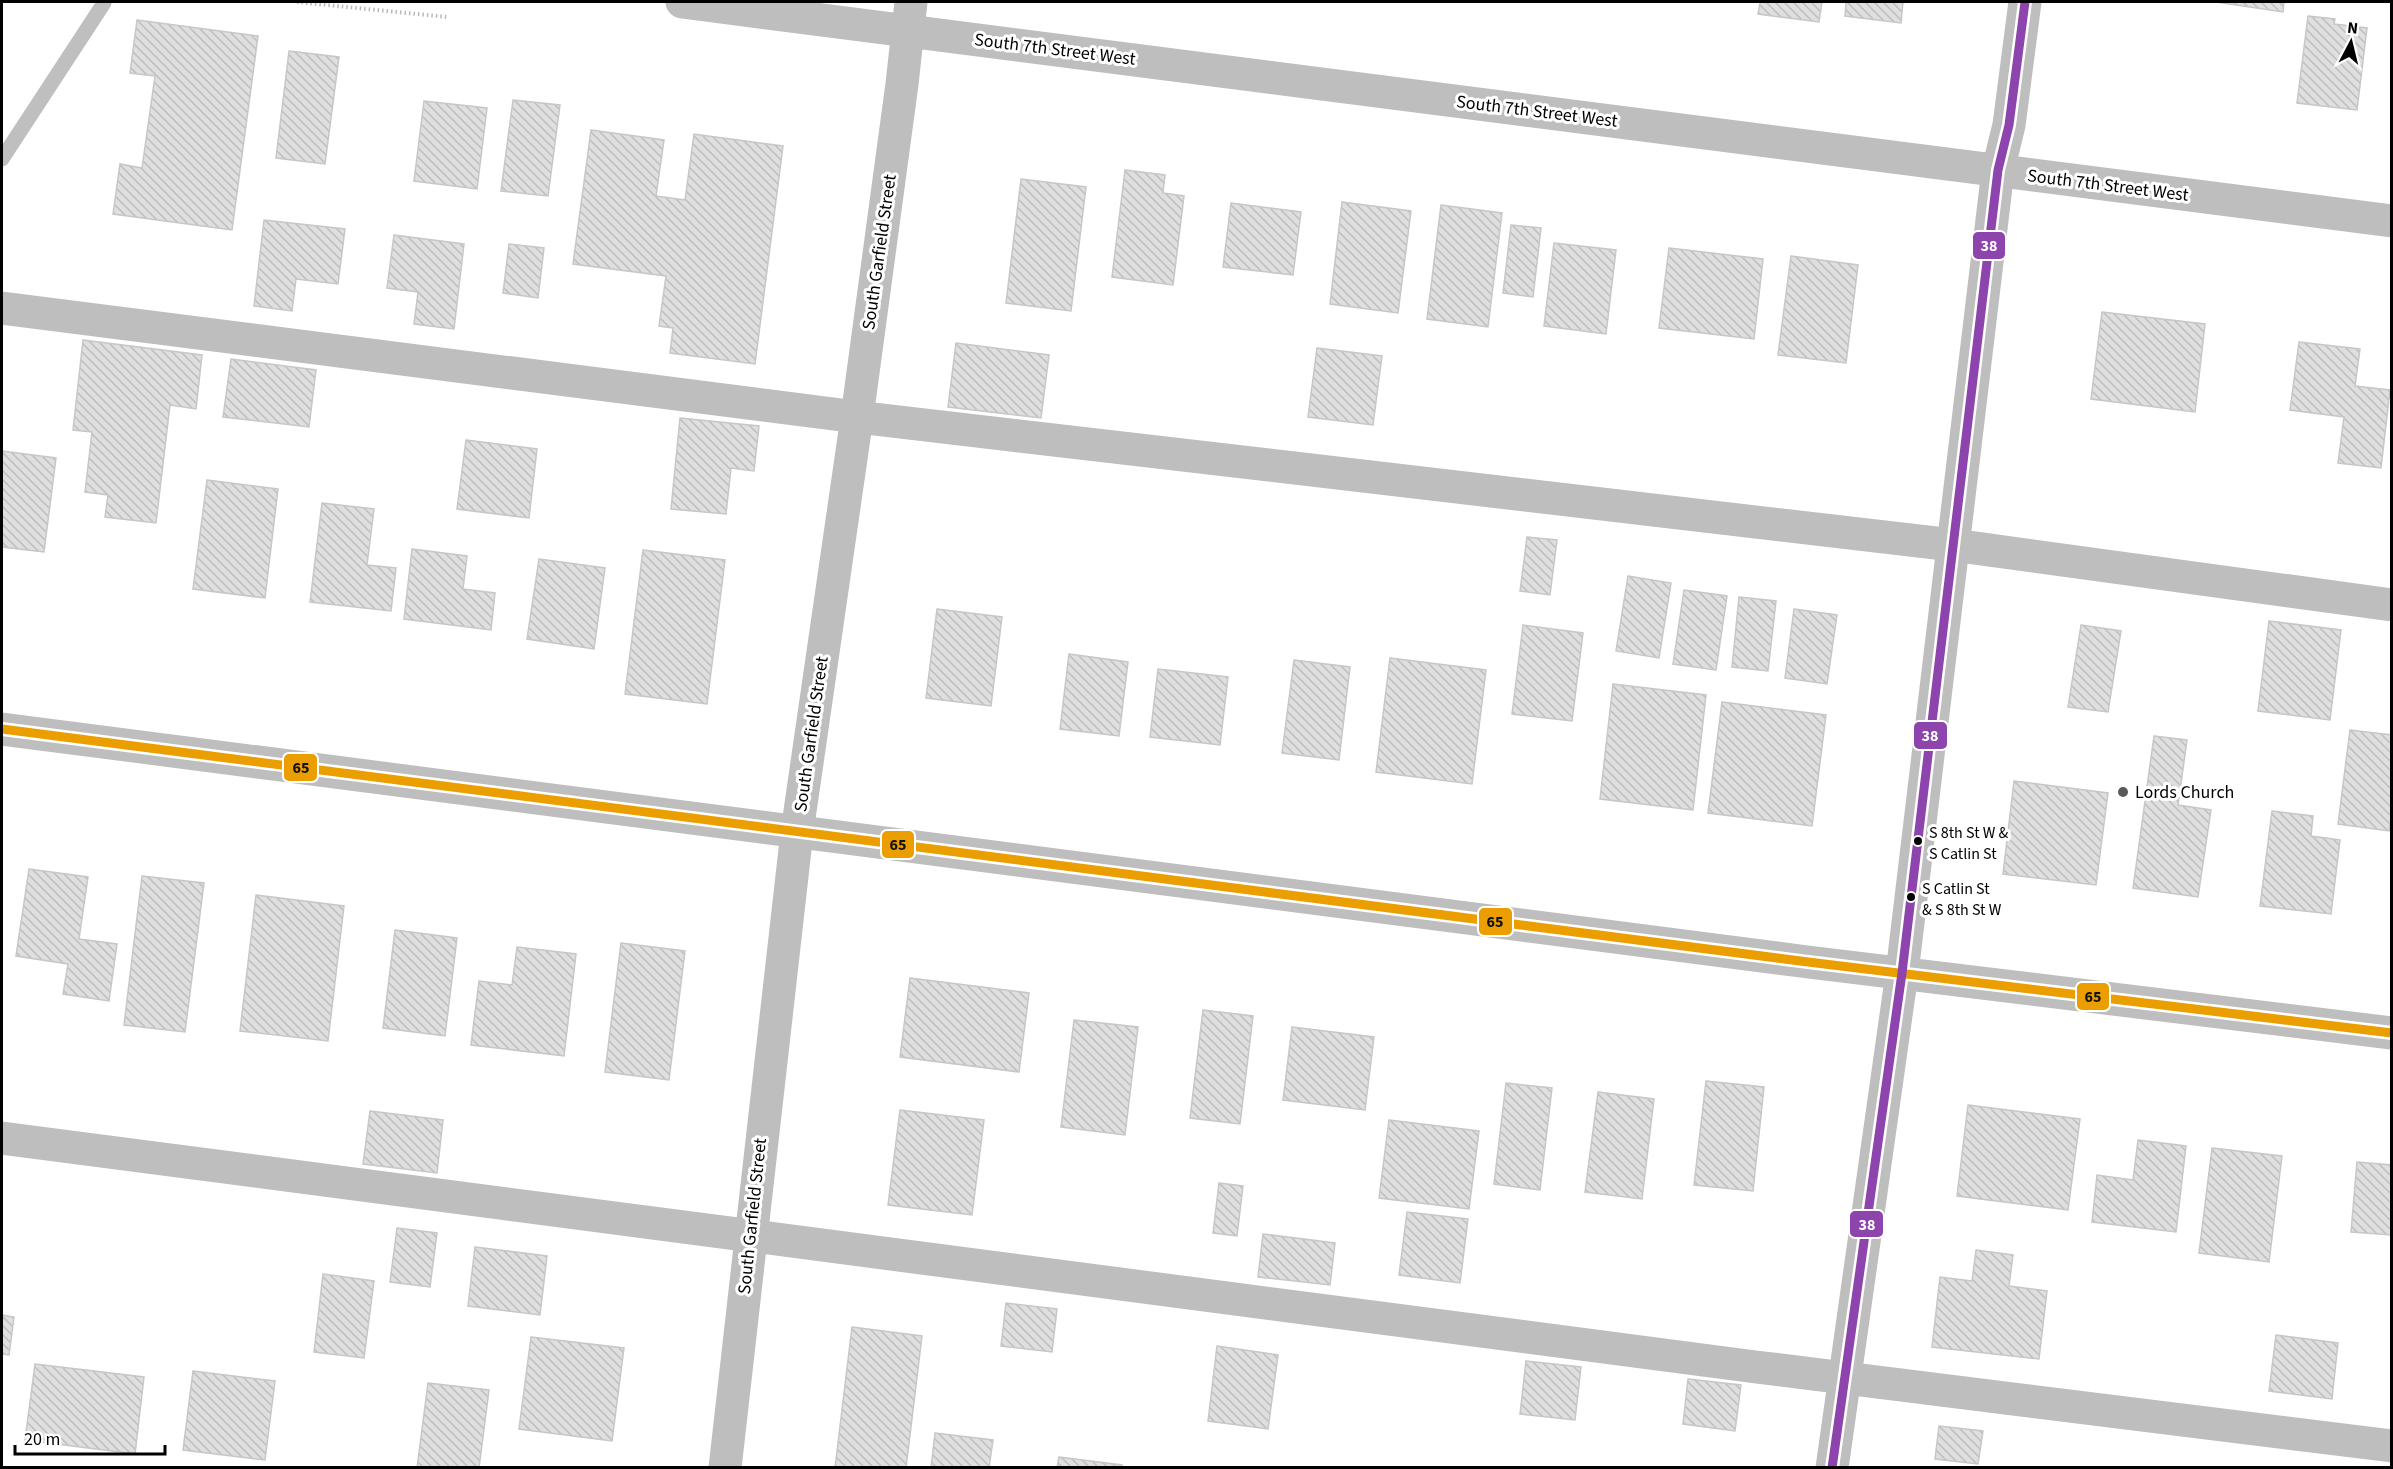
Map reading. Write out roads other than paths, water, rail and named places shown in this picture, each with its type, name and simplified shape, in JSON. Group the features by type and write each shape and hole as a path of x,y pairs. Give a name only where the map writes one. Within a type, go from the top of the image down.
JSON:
{"street":[{"name":"South 7th Street West","path":"682,2 909,16 1998,170 2391,221"},
{"path":"1832,1467 1902,973 1998,170 2009,126 2025,2"},
{"name":"South Garfield Street","path":"725,1467 797,832 857,417 909,16"},
{"path":"2,308 857,417 1953,544 2391,605"},
{"path":"2,729 1902,973 2391,1033"},
{"path":"2,1138 750,1237 2391,1446"}],"waterway":[{"path":"2,159 104,3"}],"place":[{"name":"Lords Church","path":"2123,792"},
{"name":"S 8th St W & S Catlin St","path":"1918,841"},
{"name":"S Catlin St & S 8th St W","path":"1911,897"}]}
